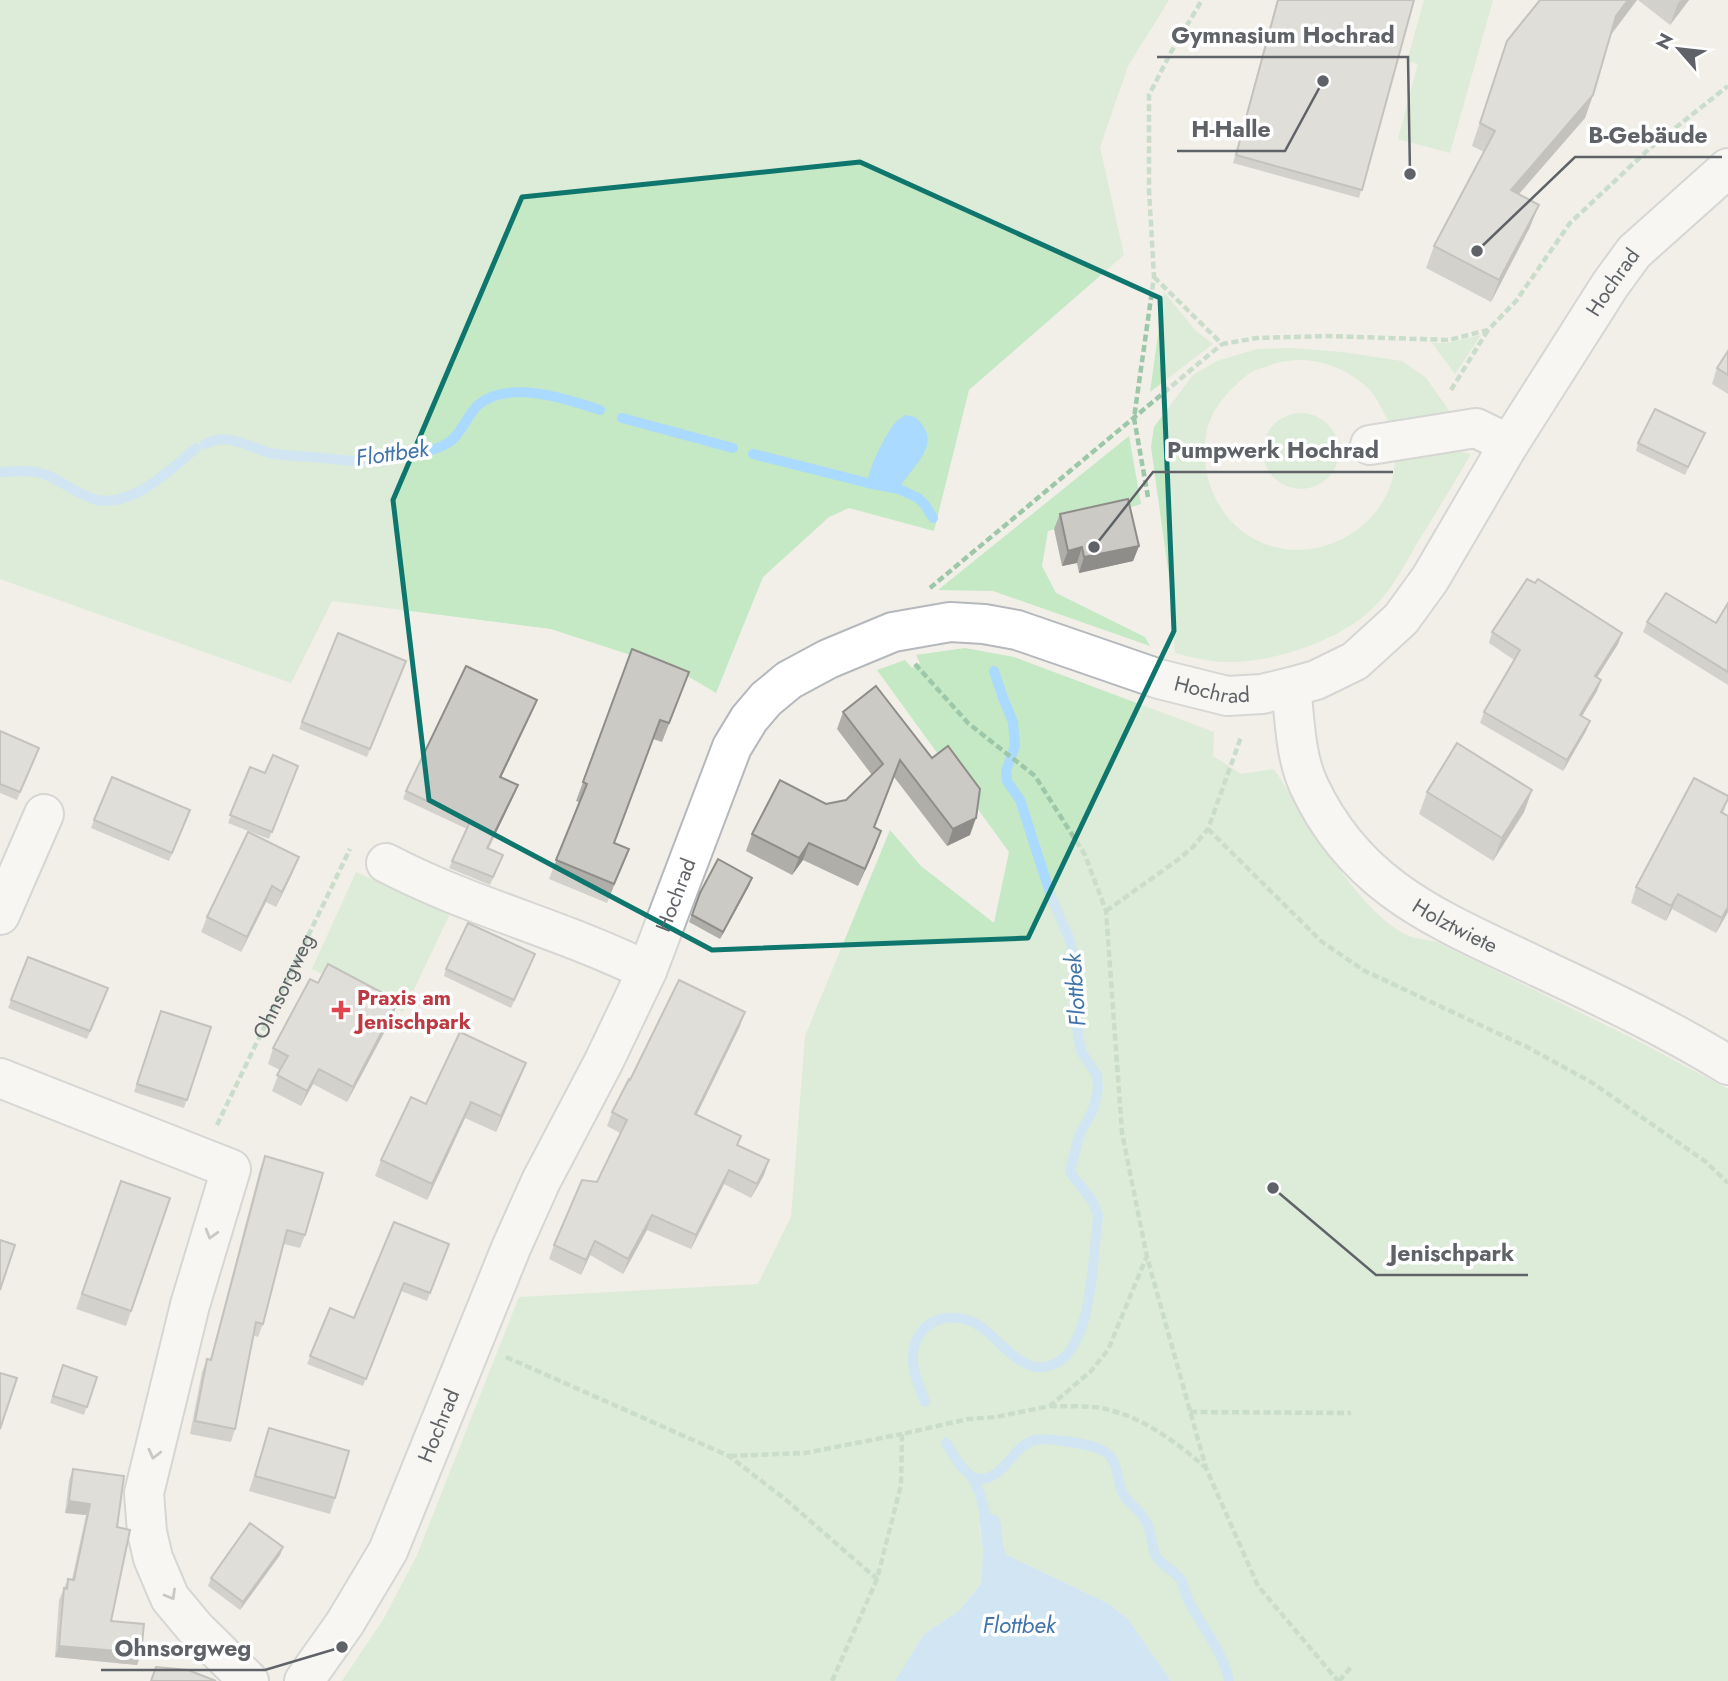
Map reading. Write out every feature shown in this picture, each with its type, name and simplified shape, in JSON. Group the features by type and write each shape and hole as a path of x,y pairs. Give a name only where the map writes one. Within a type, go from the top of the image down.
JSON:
{"street":[{"name":"Hochrad","path":"304,1681 345,1623 388,1551 536,1192 647,971 732,747 766,699 789,680 828,659 893,632 950,622 1017,630 1132,671 1198,691 1227,696 1291,688 1316,680 1355,661 1401,619 1430,579 1509,444 1610,285 1634,252 1728,168"},
{"path":"1370,445 1476,428 1509,444"},
{"name":"Holztwiete","path":"1291,688 1300,757 1308,785 1332,827 1349,850 1374,875 1402,898 1434,917 1624,1007 1728,1065"},
{"path":"0,915 44,814"},
{"path":"386,863 428,885 647,971"},
{"path":"0,1078 217,1163 190,1305 144,1493 147,1532 153,1558 170,1598 195,1628 249,1681"}],"path":[{"path":"1148,497 1134,418 1154,277 1149,190 1149,95 1202,0"},
{"path":"1451,390 1488,330 1516,301 1570,223 1650,148 1728,86"},
{"path":"1154,277 1222,344"},
{"path":"928,589 1222,344 1257,338 1313,337 1449,340 1488,330"},
{"path":"912,659 968,723 1035,776 1085,855 1107,911 1122,1133 1147,1257 1206,1468 1258,1586 1338,1681 1351,1667"},
{"path":"1107,911 1175,862 1193,847 1208,829 1241,737"},
{"path":"1208,829 1321,941 1363,970 1527,1047 1591,1082 1706,1163 1728,1183"},
{"name":"Ohnsorgweg","path":"217,1163 350,849 386,863"},
{"path":"1050,1406 1091,1371 1108,1350 1147,1257"},
{"path":"496,1352 729,1456 785,1499 877,1579"},
{"path":"729,1456 805,1453 968,1419 996,1417 1050,1406 1105,1409 1129,1418 1160,1431 1206,1468"},
{"path":"1190,1412 1351,1413"},
{"path":"832,1681 877,1579 901,1485 902,1434"}],"highlighted area":[{"path":"860,162 1160,298 1174,631 1028,938 712,950 429,800 393,500 522,197"}],"green space":[{"path":"0,0 1169,0 1128,66 1100,147 1124,255 969,390 934,531 849,508 829,517 763,577 716,693 691,678 658,664 551,629 332,601 291,683 0,579"},
{"path":"1424,0 1493,0 1450,153 1398,139 1418,64 1407,61"},
{"path":"1164,292 1195,330 1213,344 1150,392"},
{"path":"1481,335 1455,374 1432,343 1448,343"},
{"path":"1291,348 1402,361 1426,378 1451,413 1390,424 1368,388 1345,372 1319,362 1292,360 1250,373 1229,392 1214,412 1208,426 1205,459 1212,492 1220,506 1230,520 1256,540 1296,550 1317,548 1336,542 1354,532 1382,503 1392,481 1396,457 1450,450 1471,454 1392,585 1359,620 1320,641 1276,656 1231,662 1211,661 1175,653 1171,591 1151,447 1154,427 1193,375 1217,361 1257,349"},
{"path":"1301,413 1315,416 1328,424 1336,437 1339,451 1336,465 1328,478 1315,486 1301,489 1287,486 1274,478 1266,465 1263,451 1266,437 1274,424 1287,416"},
{"path":"1129,436 1141,504 1048,531 1042,566 1056,593 1145,637 1150,646 993,591 938,590"},
{"path":"965,648 1014,657 1214,732 1213,756 1241,774 1274,769 1348,880 1365,901 1401,932 1437,942 1640,1042 1728,1089 1728,1681 1171,1681 1128,1619 1109,1604 1007,1555 997,1516 979,1523 983,1550 981,1582 960,1610 924,1634 895,1681 342,1681 383,1620 417,1555 519,1297 758,1284 791,1217 805,1036 890,830 921,866 994,923 1009,852 877,670 905,660 912,668 920,663 916,655"},
{"path":"356,872 450,914 403,1012 312,969"}],"water":[{"path":"905,415 915,417 924,427 927,445 923,454 899,489 868,483 870,471 883,443 892,427"},
{"name":"Flottbek","path":"984,1512 998,1516 1007,1555 1109,1604 1128,1619 1171,1681 895,1681 924,1634 960,1610 981,1583 983,1550 979,1516"}],"building":[{"path":"1278,0 1414,0 1362,190 1236,155"},
{"path":"1540,0 1628,0 1616,16 1593,95 1511,190 1539,205 1499,280 1434,246 1495,131 1480,123 1507,41"},
{"path":"1728,351 1728,375 1717,368"},
{"path":"1655,409 1705,433 1688,467 1638,443"},
{"path":"1128,499 1139,546 1084,557 1082,547 1068,551 1060,514"},
{"path":"1527,579 1535,583 1538,579 1622,633 1595,676 1601,680 1580,715 1590,721 1567,760 1484,712 1520,650 1492,632"},
{"path":"1666,593 1716,623 1728,603 1728,672 1647,622"},
{"path":"338,633 406,661 370,749 302,722"},
{"path":"632,649 689,672 669,723 660,720 614,843 629,849 614,884 556,860 587,784 583,782"},
{"path":"466,666 537,700 500,777 518,785 487,848 503,855 493,877 452,861 470,822 406,791"},
{"path":"876,686 932,758 948,746 980,789 976,818 953,829 900,760 874,827 881,831 865,869 809,843 799,858 752,834 780,780 826,804 846,800 883,764 843,712"},
{"path":"0,731 39,748 20,792 0,784"},
{"path":"1457,743 1532,790 1502,838 1427,792"},
{"path":"273,755 298,766 272,832 230,815 250,767 265,773"},
{"path":"112,777 190,810 172,853 94,820"},
{"path":"1694,778 1728,796 1721,812 1728,816 1728,907 1722,918 1678,894 1671,906 1636,887"},
{"path":"248,832 299,857 282,892 272,886 247,937 207,917"},
{"path":"718,859 752,878 723,932 692,915"},
{"path":"468,923 535,954 514,1000 446,969"},
{"path":"28,957 108,988 90,1031 11,1000"},
{"path":"328,964 398,1001 353,1087 319,1069 307,1091 277,1075 288,1056 273,1048 310,979 318,983"},
{"path":"679,980 745,1012 695,1114 741,1136 737,1145 769,1160 757,1184 729,1170 696,1235 652,1215 628,1259 595,1241 586,1260 554,1245 582,1180 597,1182 627,1120 612,1112"},
{"path":"161,1011 211,1027 187,1100 137,1084"},
{"path":"460,1032 526,1063 501,1116 471,1102 432,1184 381,1160 411,1097 426,1104"},
{"path":"265,1156 323,1173 305,1235 287,1230 263,1324 256,1322 235,1429 195,1421 207,1359 211,1360"},
{"path":"121,1181 170,1198 131,1311 82,1294"},
{"path":"394,1222 449,1244 430,1293 404,1283 366,1379 310,1356 330,1308 354,1318"},
{"path":"0,1240 15,1245 0,1290"},
{"path":"63,1365 97,1377 87,1407 53,1396"},
{"path":"0,1373 17,1378 0,1429"},
{"path":"269,1428 349,1451 335,1498 255,1476"},
{"path":"73,1469 124,1476 117,1527 130,1530 111,1621 144,1624 141,1653 59,1646 64,1588 67,1589 68,1579 74,1580 90,1504 69,1501"},
{"path":"250,1523 283,1547 243,1602 211,1578"},
{"path":"156,1667 188,1670 216,1681 151,1681"}],"waterway":[{"name":"Flottbek","path":"205,444 233,440 276,454 366,461 435,449 457,435 478,405 505,393 521,392 555,397 600,410"},
{"name":"Flottbek","path":"622,418 733,448"},
{"name":"Flottbek","path":"0,472 39,472 91,498 111,501 151,485 196,448"},
{"name":"Flottbek","path":"753,454 899,489 918,498 933,518"},
{"name":"Flottbek","path":"925,1402 913,1366 913,1357 917,1340 928,1325 942,1319 967,1320 987,1332 1024,1363 1048,1366 1062,1359 1080,1332 1093,1272 1098,1216 1090,1197 1070,1171 1079,1136 1093,1110 1098,1090 1097,1075 1082,1053 1078,1037 1071,943 1051,896 1020,800 1007,781 1006,771 1015,746 1013,722 994,671"},
{"name":"Flottbek","path":"946,1443 965,1470 979,1479 997,1473 1028,1442 1038,1440 1055,1440 1094,1447 1111,1457 1123,1494 1146,1522 1157,1558 1182,1582 1188,1600 1222,1659 1229,1681"},
{"name":"Flottbek","path":"972,1478 980,1494 988,1525"}],"place":[{"name":"H-Halle","path":"1323,81"},
{"name":"Gymnasium Hochrad","path":"1410,174"},
{"name":"B-Gebäude","path":"1477,251"},
{"name":"Pumpwerk Hochrad","path":"1094,547"},
{"name":"Praxis am Jenischpark","path":"341,1010"},
{"name":"Jenischpark","path":"1273,1188"},
{"name":"Ohnsorgweg","path":"342,1647"}]}
